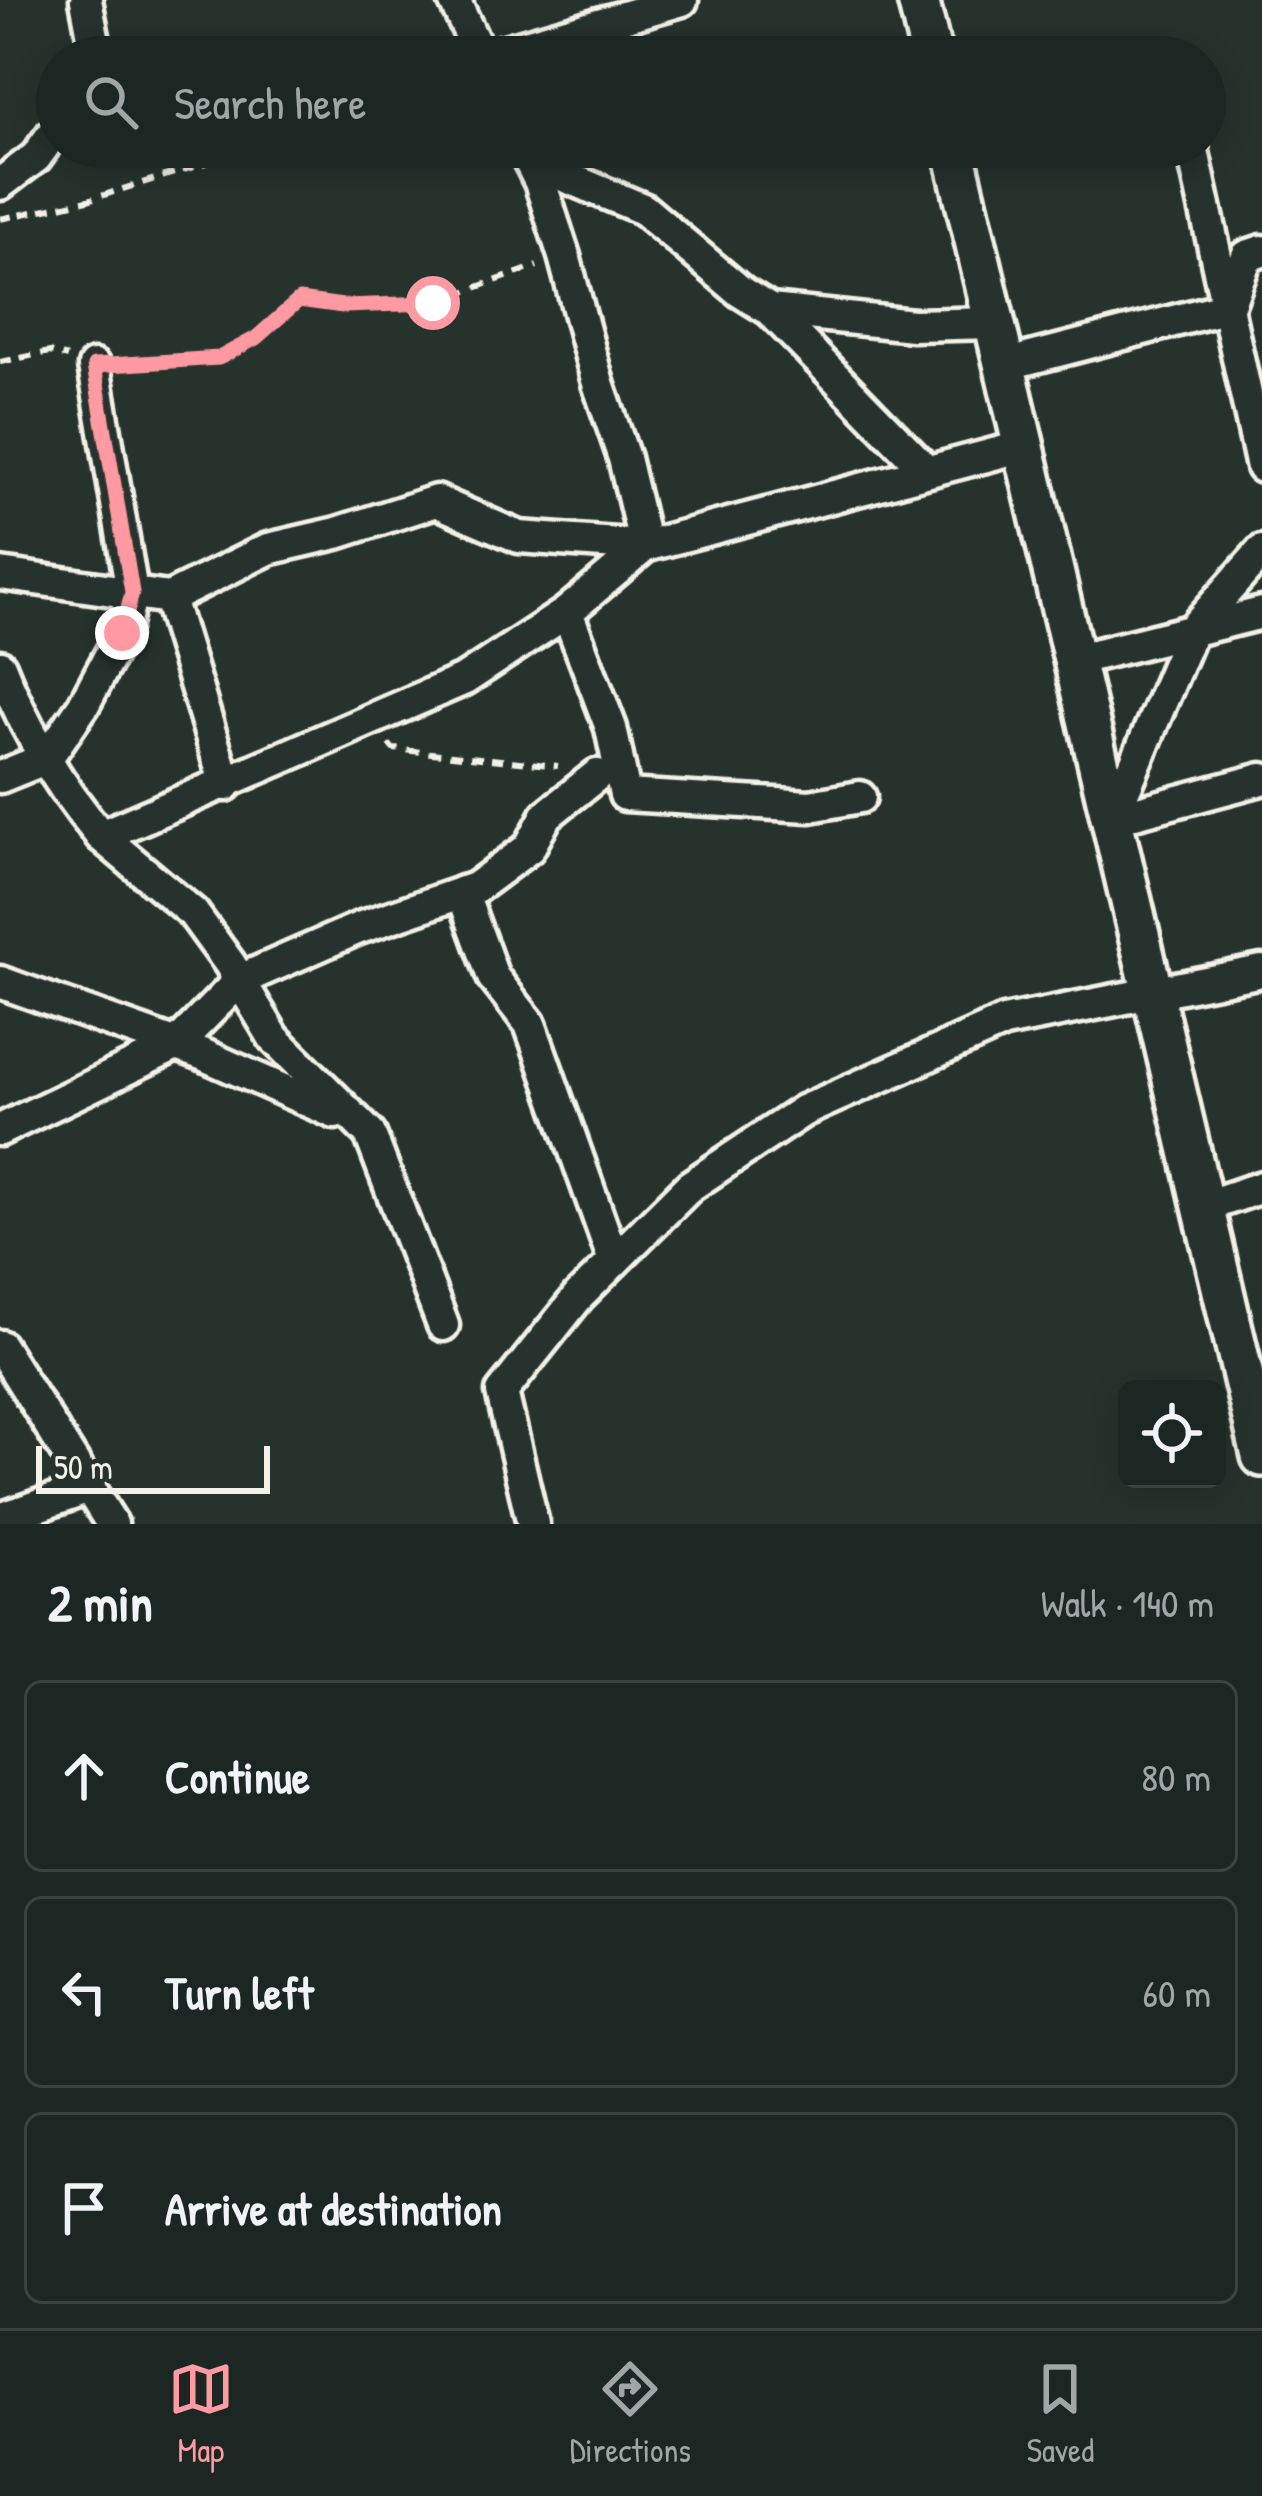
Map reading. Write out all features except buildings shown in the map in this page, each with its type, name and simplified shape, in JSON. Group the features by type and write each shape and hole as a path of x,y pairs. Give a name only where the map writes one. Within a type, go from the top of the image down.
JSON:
{"street":[{"path":"86,0 93,36"},
{"path":"454,0 472,36"},
{"path":"556,36 682,0"},
{"path":"918,0 927,36"},
{"path":"0,184 36,157"},
{"path":"531,168 564,256 645,546"},
{"path":"555,168 644,208 741,292 770,310 928,471"},
{"path":"958,168 1262,1456"},
{"path":"1197,168 1258,424 1262,467"},
{"path":"1228,307 1247,256 1262,251"},
{"path":"1004,364 1228,307"},
{"path":"770,310 913,325 994,323"},
{"path":"0,777 47,758 83,706 122,633 132,592 94,366"},
{"path":"0,574 169,598 268,549 436,501 519,537 645,546 1024,446"},
{"path":"101,836 465,679 567,612 645,546"},
{"path":"1112,819 1192,630 1262,551"},
{"path":"169,598 226,785"},
{"path":"567,612 611,728 626,795 810,806 860,797"},
{"path":"1074,660 1262,613"},
{"path":"0,665 12,697 68,797 101,836 193,913 274,1039 370,1134 443,1325"},
{"path":"0,1130 176,1045 240,980 359,928 475,888 529,848 547,815 597,775"},
{"path":"1112,819 1262,779"},
{"path":"462,892 494,976 530,1024 614,1261"},
{"path":"533,1524 502,1392 578,1297 691,1186 802,1111 1004,1022 1262,971"},
{"path":"0,982 176,1045 322,1105 370,1134"},
{"path":"1203,1207 1262,1187"},
{"path":"0,1346 112,1524"},
{"path":"0,1519 89,1488"}],"path":[{"path":"0,219 88,200 190,168"},
{"path":"0,362 50,352 94,366 219,358 256,338 299,300 343,306 433,303 564,256"},
{"path":"370,721 393,749 588,769 597,775"}],"route":[{"path":"122,633 132,592 94,366 219,358 256,338 299,300 343,306 433,303"}]}
